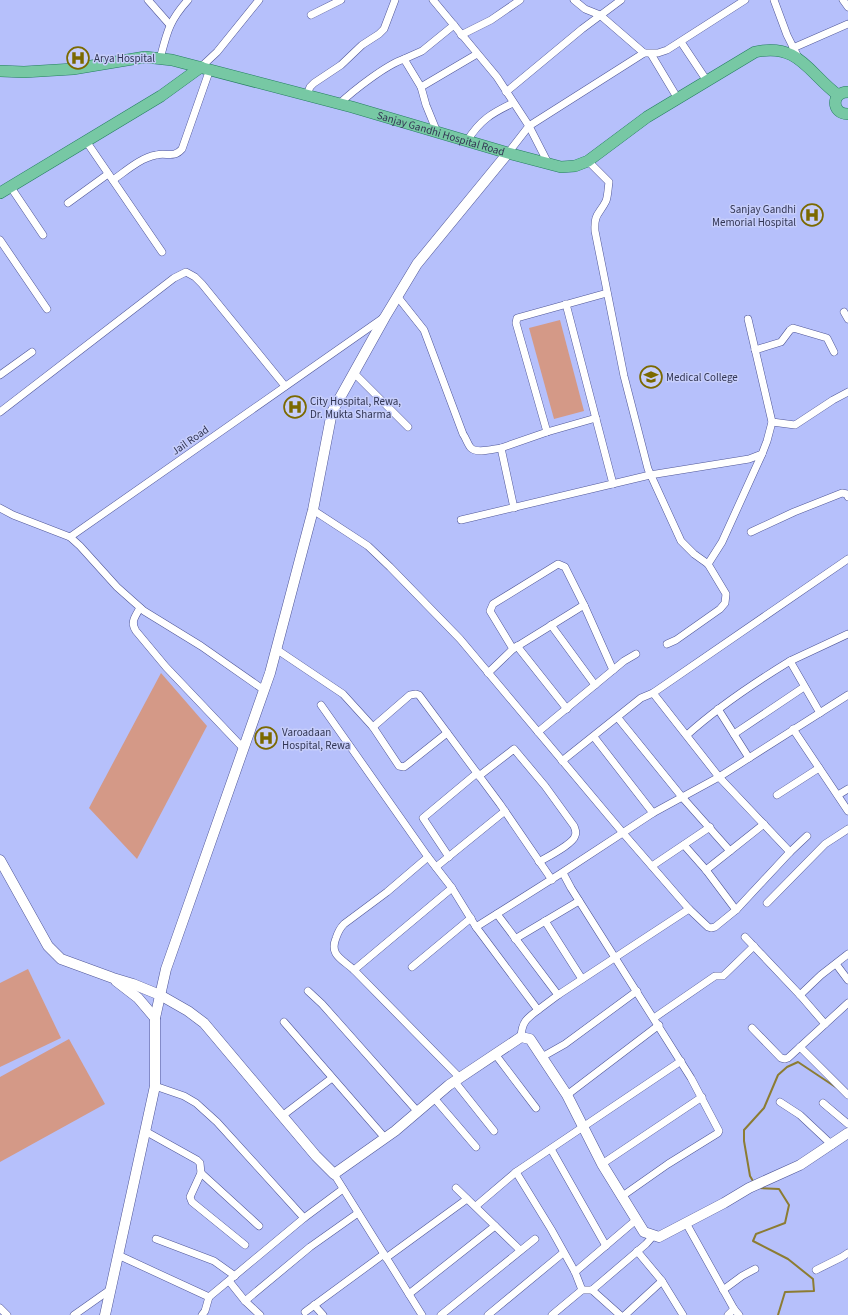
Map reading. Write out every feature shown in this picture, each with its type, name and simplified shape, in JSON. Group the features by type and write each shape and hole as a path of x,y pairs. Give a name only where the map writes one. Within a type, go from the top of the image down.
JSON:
{"main road":[{"name":"Sanjay Gandhi Hospital Road","path":"0,71 24,72 73,69 145,57 172,60 307,95 561,167 575,166 588,161 647,118 756,52 774,50 800,59 830,89 843,94"},
{"path":"0,192 205,68"},
{"path":"843,94 835,101 836,108 842,113 848,114"},
{"path":"105,1315 155,1086 155,1018 160,994 168,963 264,690 313,510 332,412 397,296 417,264 508,153"},
{"path":"0,860 48,946 61,959 160,994 188,1011 204,1023 316,1156 334,1174 385,1138 458,1080 521,1037 530,1039 542,1057 567,1095 602,1164 621,1197 644,1232 652,1236 659,1237 724,1203 749,1188 800,1165 848,1133"},
{"path":"113,978 138,998 155,1018"}],"street":[{"path":"148,0 170,24"},
{"path":"160,59 170,24 176,13 188,0"},
{"path":"113,180 150,156 158,154 175,155 182,149 205,68 259,0"},
{"path":"311,15 342,0"},
{"path":"307,95 310,87 314,83 341,65 362,45 384,29 395,0"},
{"path":"433,0 497,77 529,126 548,163"},
{"path":"461,35 491,20 520,0"},
{"path":"574,0 585,9 600,15 647,53 678,99"},
{"path":"506,92 600,15 621,0"},
{"path":"508,153 529,126 647,53 662,52 681,42 745,0"},
{"path":"774,0 787,35 800,59"},
{"path":"843,0 848,7"},
{"path":"794,48 848,24"},
{"path":"339,104 351,93 385,69 396,62 422,51 454,25"},
{"path":"681,42 707,81"},
{"path":"421,87 477,54"},
{"path":"404,59 424,92 426,105 437,132"},
{"path":"467,141 485,118 513,103"},
{"path":"86,141 162,252"},
{"path":"588,161 609,182 606,200 594,221 595,230 624,376 650,475 681,541 694,554 708,564 726,594 725,603 720,609 676,640 667,644"},
{"path":"68,203 108,174"},
{"path":"10,186 42,235"},
{"path":"0,240 47,309"},
{"path":"0,412 174,278 186,272 195,277 202,284 285,386"},
{"path":"547,432 516,323 517,318 607,293"},
{"path":"397,296 424,330 463,434 471,448 480,451 501,448 547,432 596,418"},
{"path":"566,304 613,484"},
{"path":"844,312 848,319"},
{"name":"Jail Road","path":"70,538 385,317"},
{"path":"708,564 722,542 762,454 772,422 748,319"},
{"path":"755,350 781,342 793,328 826,337 834,352"},
{"path":"0,374 32,352"},
{"path":"354,373 408,426"},
{"path":"772,422 795,425 832,400 848,392"},
{"path":"501,448 514,508"},
{"path":"461,520 650,475 748,459 762,454"},
{"path":"751,532 842,492 847,494 848,497"},
{"path":"0,508 70,538 80,546 117,587 140,608 200,646 264,690"},
{"path":"313,510 368,546 460,639 623,833 689,909 708,927 715,927 736,910 807,836"},
{"path":"562,761 618,718 641,698 653,693 848,559"},
{"path":"567,709 515,648 490,611 493,604 558,564 565,567 614,670"},
{"path":"488,673 515,648 584,606"},
{"path":"140,608 133,620 133,626 136,631 166,667 244,748"},
{"path":"551,625 595,685"},
{"path":"687,735 749,686 790,661 848,634"},
{"path":"276,649 343,694 373,727 399,766 404,767 448,733"},
{"path":"538,732 624,661 636,654"},
{"path":"790,661 820,713"},
{"path":"734,734 804,686"},
{"path":"653,693 719,777 790,852"},
{"path":"373,727 410,696 416,694 419,696 505,811 552,880"},
{"path":"476,927 563,873 653,813 719,777 848,695"},
{"path":"321,705 428,857 452,888 476,927 538,1010"},
{"path":"718,710 749,758"},
{"path":"618,718 682,797 730,851"},
{"path":"793,729 848,811"},
{"path":"594,737 653,813"},
{"path":"449,857 423,818 478,774 514,749 545,786 576,831 574,839 539,862"},
{"path":"777,795 819,768"},
{"path":"838,795 848,789"},
{"path":"436,867 505,811"},
{"path":"706,870 764,824"},
{"path":"652,866 710,827"},
{"path":"767,903 825,844 848,829"},
{"path":"684,845 706,870 736,910"},
{"path":"428,857 387,892 341,927 333,944 333,948 336,953 354,970 458,1080 494,1131"},
{"path":"563,873 681,1061 702,1097 719,1131 621,1197"},
{"path":"354,970 452,888"},
{"path":"516,939 579,900"},
{"path":"521,1037 524,1022 538,1010 558,995 689,909"},
{"path":"497,914 558,995"},
{"path":"412,967 471,918"},
{"path":"545,921 582,979"},
{"path":"745,937 800,995 825,1024"},
{"path":"654,1018 715,976 723,976 754,946"},
{"path":"800,995 848,954"},
{"path":"836,964 848,980"},
{"path":"308,991 322,1004 418,1112"},
{"path":"542,1057 565,1044 637,991"},
{"path":"752,1028 781,1058 785,1059 788,1058 848,1003"},
{"path":"284,1022 385,1138"},
{"path":"567,1095 659,1025"},
{"path":"800,1047 848,1096"},
{"path":"495,1054 536,1108"},
{"path":"476,1206 516,1172 681,1061"},
{"path":"282,1116 332,1078"},
{"path":"155,1086 184,1096 196,1103 217,1122 304,1218"},
{"path":"602,1164 702,1097"},
{"path":"434,1098 476,1147"},
{"path":"780,1102 800,1115 832,1145"},
{"path":"823,1103 848,1124"},
{"path":"145,1131 200,1163 201,1173 190,1197 192,1202 245,1245"},
{"path":"551,1149 606,1246"},
{"path":"516,1172 551,1229 563,1253 575,1272 582,1290"},
{"path":"201,1173 259,1226"},
{"path":"334,1174 422,1315"},
{"path":"456,1188 520,1250"},
{"path":"205,1314 209,1297 304,1218 343,1189"},
{"path":"305,1312 467,1199"},
{"path":"245,1301 310,1247 358,1213"},
{"path":"575,1272 636,1220"},
{"path":"686,1223 736,1312 728,1315"},
{"path":"409,1294 495,1226"},
{"path":"552,1315 582,1290 592,1290 652,1236"},
{"path":"156,1239 214,1261 232,1279 245,1301 260,1315"},
{"path":"441,1315 535,1239"},
{"path":"637,1251 662,1281 683,1315"},
{"path":"488,1315 563,1253"},
{"path":"816,1270 848,1253"},
{"path":"118,1255 209,1297"},
{"path":"723,1290 742,1276 755,1269"},
{"path":"624,1315 662,1281"},
{"path":"74,1315 111,1289"},
{"path":"592,1290 620,1315"},
{"path":"314,1305 323,1315"},
{"path":"0,1308 7,1315"}],"shaded area":[{"path":"560,320 584,411 554,419 529,328"},
{"path":"161,673 207,726 137,859 89,808"},
{"path":"28,969 61,1038 0,1067 0,983"},
{"path":"69,1039 105,1104 0,1162 0,1077"}],"waterway":[{"path":"753,1181 750,1176 744,1141 744,1130 764,1108 778,1075 787,1067 798,1062 837,1088"},
{"path":"758,1188 779,1189 789,1205 785,1223 756,1234 753,1241 788,1259 813,1279 814,1291 785,1292 778,1315"}],"place":[{"name":"Arya Hospital","path":"78,58"},
{"name":"Sanjay Gandhi Memorial Hospital","path":"812,215"},
{"name":"Medical College","path":"651,377"},
{"name":"City Hospital, Rewa, Dr. Mukta Sharma","path":"295,407"},
{"name":"Varoadaan Hospital, Rewa","path":"266,738"}]}
